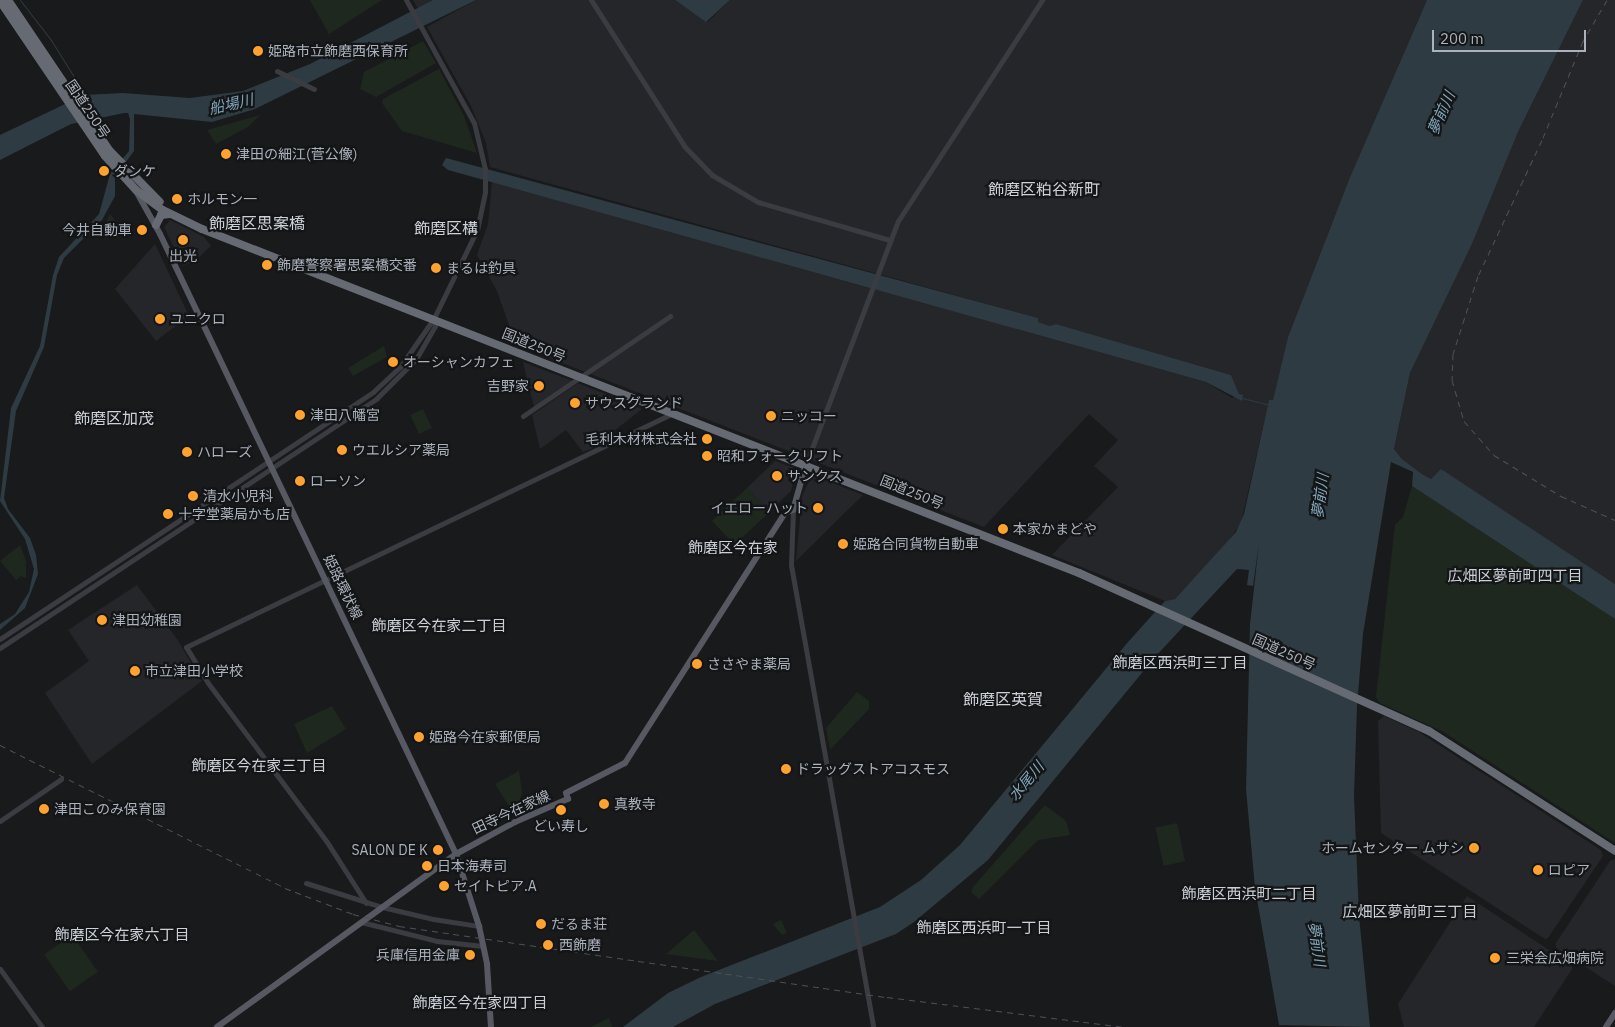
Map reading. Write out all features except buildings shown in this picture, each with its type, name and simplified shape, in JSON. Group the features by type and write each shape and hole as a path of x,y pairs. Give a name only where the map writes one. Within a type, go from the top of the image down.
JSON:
{"highway":[{"name":"国道250号","path":"8,0 67,94 112,159 145,197 202,229 434,318 1079,573 1429,731 1615,851"},
{"name":"国道250号","path":"0,1 67,94"},
{"name":"国道250号","path":"138,188 172,213"},
{"path":"156,225 161,215 172,213"}],"main road":[{"name":"姫路環状線","path":"138,188 456,854 479,926 483,946 490,1027"},
{"name":"姫路環状線","path":"145,197 156,225"},
{"name":"田寺今在家線","path":"217,1027 456,854 515,822 568,800 566,793 625,763 785,513 793,510 806,464"},
{"path":"1606,1027 1615,1013"}],"street":[{"path":"0,639 381,386 410,354 434,318 471,245 481,216 484,169 474,123 406,0"},
{"path":"591,0 685,147 712,175 758,202 890,240"},
{"path":"806,464 898,221 1042,0"},
{"path":"277,71 314,89"},
{"path":"523,416 670,316"},
{"path":"0,648 362,409 393,384 416,358 435,326 434,318"},
{"path":"366,903 327,842 208,684 186,647 673,412"},
{"path":"793,510 793,574 873,1027"},
{"path":"0,821 61,779"},
{"path":"306,883 366,903 433,920 479,926"},
{"path":"361,922 437,941 483,946"},
{"path":"0,969 42,1027"}],"shaded area":[{"path":"310,0 382,0 329,34"},
{"path":"413,0 433,0 418,9"},
{"path":"476,0 675,0 708,22 730,0 1427,0 1350,177 1288,337 1273,401 1269,401 1241,523 1226,545 1175,599 1165,601 1052,555 1118,487 1094,466 1118,440 1089,414 984,527 516,345 497,291 477,255 488,224 492,182 1206,382 1232,398 1239,394 1231,375 1056,324 1050,326 1038,322 1038,318 490,167 486,143 471,106 427,27"},
{"path":"1583,0 1615,0 1615,584 1441,470 1431,479 1422,474 1402,459 1394,449 1410,373 1472,244 1518,132"},
{"path":"423,41 436,63 376,97 360,89 364,72"},
{"path":"439,69 464,116 477,153 402,131 382,103 383,99"},
{"path":"260,115 248,127 216,144 207,130"},
{"path":"110,214 124,230 118,236 106,222"},
{"path":"170,220 204,237 211,246 196,260 183,266 164,227"},
{"path":"155,244 189,316 156,341 115,289"},
{"path":"384,346 387,357 353,376 348,368"},
{"path":"523,362 573,381 534,407"},
{"path":"578,383 642,409 591,449 583,452 566,430 540,449 532,415"},
{"path":"423,409 432,428 419,434 410,415"},
{"path":"775,461 794,468 796,472 791,491 769,512 747,488"},
{"path":"812,475 863,495 796,561 802,496"},
{"path":"1412,486 1615,619 1615,843 1442,731 1380,703 1376,697 1395,525 1403,517"},
{"path":"747,488 770,512 734,545 712,521"},
{"path":"20,545 26,561 26,578 21,576 16,580 0,561"},
{"name":"市立津田小学校","path":"137,585 177,639 202,681 92,764 45,693 89,661 68,630"},
{"path":"857,692 869,701 869,709 830,750 826,728"},
{"path":"332,706 346,729 307,753 294,724"},
{"path":"1384,716 1419,732 1601,850 1603,856 1548,938 1545,939 1381,833 1378,721"},
{"path":"519,771 522,793 518,806 521,818 517,819 495,784"},
{"path":"1045,805 1066,821 1070,835 1038,840 979,899 971,892 973,887"},
{"path":"1177,823 1185,861 1164,866 1155,828"},
{"path":"1615,859 1615,986 1556,948 1556,943 1610,861"},
{"name":"三栄会広畑病院","path":"1467,896 1572,965 1572,969 1534,1027 1404,1027 1398,1004"},
{"path":"781,920 787,933 782,935 773,924"},
{"path":"694,930 718,961 666,954"},
{"path":"72,935 98,972 70,991 44,955"},
{"path":"609,1018 612,1027 591,1027"}],"water":[{"name":"船場川","path":"433,0 476,0 255,109 212,122 134,114 134,151 115,177 115,196 102,220 64,258 57,275 44,347 16,411 4,498 8,509 30,538 36,555 38,574 25,608 0,630 0,624 15,614 29,592 34,569 25,539 0,501 11,408 40,346 53,275 59,257 99,214 110,174 129,151 130,119 128,113 124,113 71,124 0,160 0,135 84,95 123,93 190,98 243,91 310,64"},
{"path":"675,0 730,0 706,22"},
{"path":"1427,0 1583,0 1518,132 1472,244 1410,373 1394,449 1402,459 1431,479 1441,469 1615,584 1615,619 1412,486 1413,472 1391,462 1363,634 1357,706 1354,796 1359,916 1370,1027 1279,1025 1255,888 1246,789 1250,624 1259,543 1253,586 1247,585 1249,570 1237,569 1155,657 988,860 914,922 896,934 715,1004 673,1027 623,1027 668,993 701,977 880,907 921,880 960,845 1128,642 1165,601 1175,599 1236,532 1244,514 1269,400 1273,400 1288,337 1350,177"},
{"path":"446,158 1038,318 1038,322 1050,326 1056,324 1231,375 1239,394 1243,395 1242,401 1206,382 448,170 442,165"}],"waterway":[{"path":"20,0 51,40 86,96"},
{"path":"1242,398 1270,405"}],"railway":[{"path":"1607,0 1583,41 1542,140 1478,276 1453,354 1452,380 1464,421 1494,455 1561,496 1615,520"},
{"path":"0,745 285,888 353,914 399,926 887,997 1124,1027"}],"place":[{"name":"姫路市立飾磨西保育所","path":"258,51"},
{"name":"津田の細江(菅公像)","path":"226,154"},
{"name":"ダンケ","path":"104,171"},
{"name":"ホルモン一","path":"177,199"},
{"name":"今井自動車","path":"142,230"},
{"name":"出光","path":"183,240"},
{"name":"飾磨警察署思案橋交番","path":"267,265"},
{"name":"まるは釣具","path":"436,268"},
{"name":"ユニクロ","path":"160,319"},
{"name":"オーシャンカフェ","path":"393,362"},
{"name":"吉野家","path":"539,386"},
{"name":"サウスグランド","path":"575,403"},
{"name":"津田八幡宮","path":"300,415"},
{"name":"ニッコー","path":"771,416"},
{"name":"毛利木材株式会社","path":"707,439"},
{"name":"ウエルシア薬局","path":"342,450"},
{"name":"ハローズ","path":"187,452"},
{"name":"昭和フォークリフト","path":"707,456"},
{"name":"サンクス","path":"777,476"},
{"name":"ローソン","path":"300,481"},
{"name":"清水小児科","path":"193,496"},
{"name":"イエローハット","path":"818,508"},
{"name":"十字堂薬局かも店","path":"168,514"},
{"name":"本家かまどや","path":"1003,529"},
{"name":"姫路合同貨物自動車","path":"843,544"},
{"name":"津田幼稚園","path":"102,620"},
{"name":"ささやま薬局","path":"697,664"},
{"name":"市立津田小学校","path":"135,671"},
{"name":"姫路今在家郵便局","path":"419,737"},
{"name":"ドラッグストアコスモス","path":"786,769"},
{"name":"真教寺","path":"604,804"},
{"name":"津田このみ保育園","path":"44,809"},
{"name":"どい寿し","path":"561,810"},
{"name":"ホームセンター ムサシ","path":"1474,848"},
{"name":"SALON DE K","path":"438,850"},
{"name":"日本海寿司","path":"427,866"},
{"name":"ロピア","path":"1538,870"},
{"name":"セイトピア.A","path":"444,886"},
{"name":"だるま荘","path":"541,924"},
{"name":"西飾磨","path":"548,945"},
{"name":"兵庫信用金庫","path":"470,955"},
{"name":"三栄会広畑病院","path":"1495,958"}],"district":[{"name":"飾磨区粕谷新町","path":"1044,189"},
{"name":"飾磨区思案橋","path":"257,223"},
{"name":"飾磨区構","path":"446,228"},
{"name":"飾磨区加茂","path":"114,418"},
{"name":"飾磨区今在家","path":"733,548"},
{"name":"広畑区夢前町四丁目","path":"1515,576"},
{"name":"飾磨区今在家二丁目","path":"439,626"},
{"name":"飾磨区西浜町三丁目","path":"1180,663"},
{"name":"飾磨区英賀","path":"1003,699"},
{"name":"飾磨区今在家三丁目","path":"259,766"},
{"name":"飾磨区西浜町二丁目","path":"1249,894"},
{"name":"広畑区夢前町三丁目","path":"1410,912"},
{"name":"飾磨区西浜町一丁目","path":"984,928"},
{"name":"飾磨区今在家六丁目","path":"122,935"},
{"name":"飾磨区今在家四丁目","path":"480,1003"}],"water label":[{"name":"夢前川","path":"1441,113"},
{"name":"夢前川","path":"1320,496"},
{"name":"水尾川","path":"1026,781"},
{"name":"夢前川","path":"1317,944"}]}
